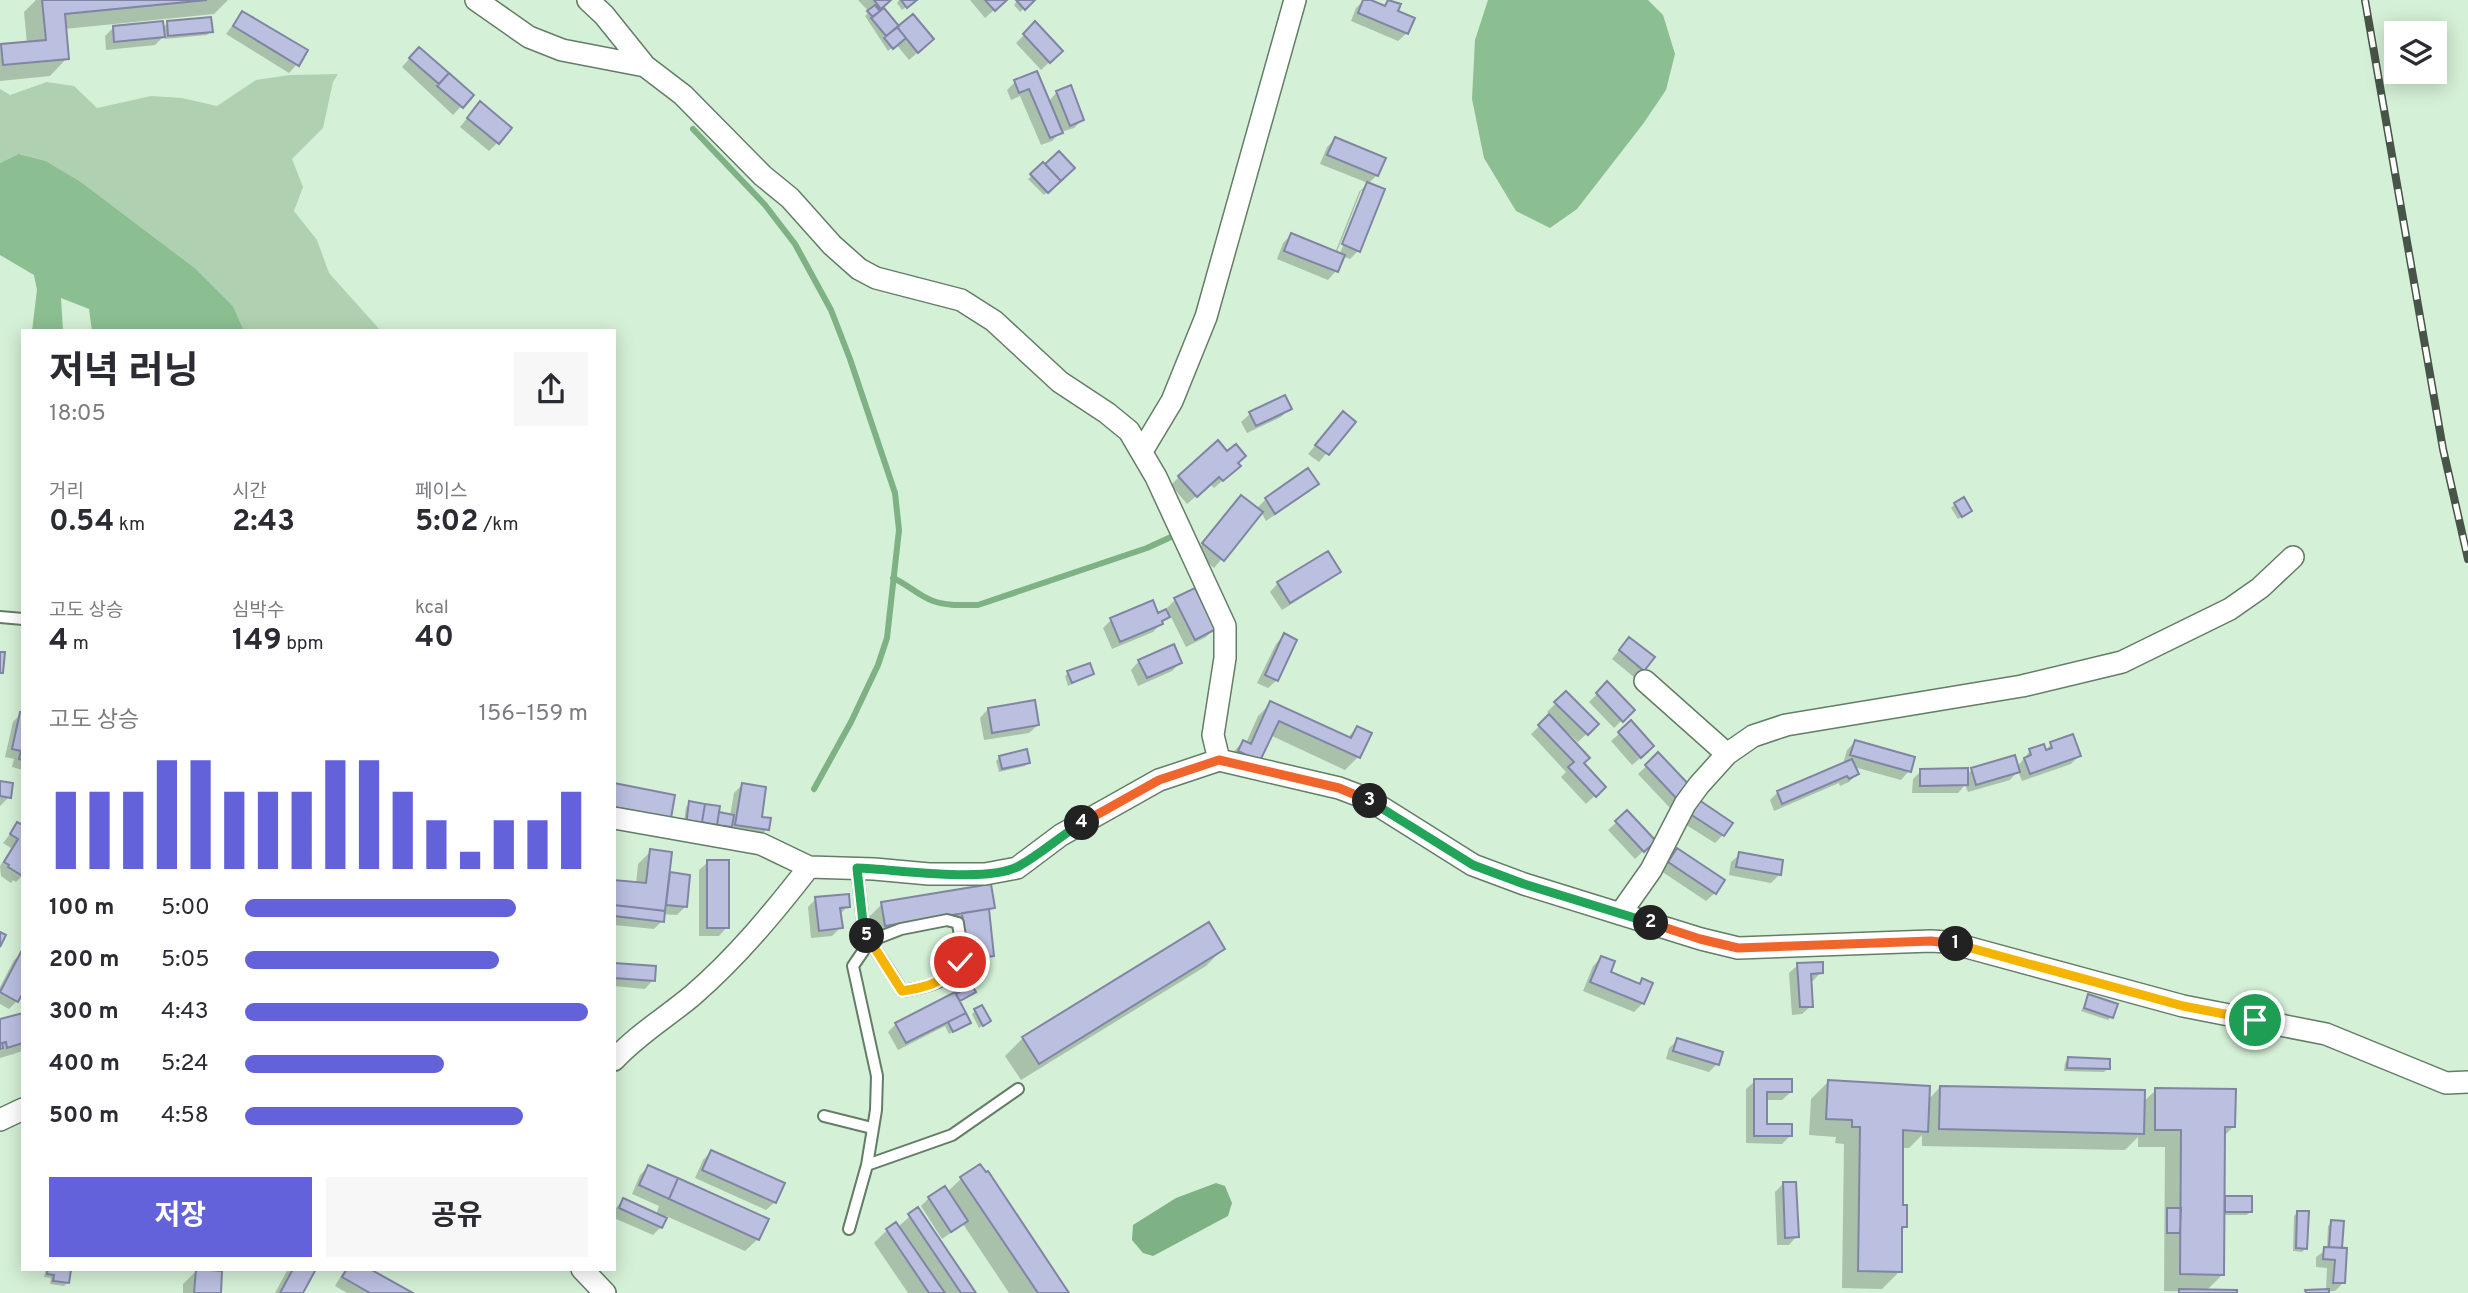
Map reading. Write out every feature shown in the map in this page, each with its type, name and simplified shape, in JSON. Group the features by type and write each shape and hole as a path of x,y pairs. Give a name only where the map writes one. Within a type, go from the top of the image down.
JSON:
{"street":[{"path":"476,0 529,37 562,50 645,66"},
{"path":"588,0 604,15 645,66 683,95 763,176 790,198 832,246 859,269 876,278 961,300 994,321 1060,382 1129,431 1142,451 1225,626 1225,658 1213,735 1219,760"},
{"path":"1142,451 1172,401 1206,317 1295,0"},
{"path":"1620,914 1651,870 1685,804 1727,754 1754,736 1786,725 2022,685 2122,662 2230,609 2260,588 2293,557"},
{"path":"1645,681 1727,754"},
{"path":"616,818 761,844 809,867 929,874 985,874 1017,867 1061,835 1159,780 1219,760 1339,788 1368,799 1473,865 1524,884 1700,939 1738,948 1948,942 2183,1006 2326,1034 2446,1083 2468,1082"},
{"path":"616,1057 693,995 752,937 809,867"},
{"path":"0,1120 21,1110"},
{"path":"584,1271 605,1293"}],"lane":[{"path":"0,617 21,619"},
{"path":"849,1229 867,1165 876,1110 877,1076 853,966 870,941 901,929 947,920 958,923 962,954 960,962 952,972 931,987 902,991 870,941 864,932 857,868"},
{"path":"867,1165 953,1135 1018,1089"},
{"path":"824,1116 872,1128"}],"shaded area":[{"path":"1488,0 1648,0 1663,15 1675,54 1666,90 1643,124 1577,209 1550,228 1516,211 1484,158 1472,99 1475,40"},
{"path":"338,74 333,82 323,128 292,159 303,187 294,211 317,240 329,273 379,329 243,329 233,306 196,269 81,182 46,161 20,154 0,163 0,89 10,95 47,82 74,86 97,108 151,96 182,98 217,106 256,80 290,75"},
{"path":"19,154 46,161 81,182 196,269 233,306 243,329 92,329 89,309 61,298 63,329 32,329 37,290 34,275 0,255 0,163"},
{"path":"1216,1183 1225,1186 1232,1203 1228,1216 1153,1256 1143,1253 1132,1240 1133,1225 1176,1198"}],"building":[{"path":"42,0 207,0 65,14 69,59 3,65 1,44 46,40"},
{"path":"874,0 891,0 881,9"},
{"path":"901,0 917,0 907,8"},
{"path":"985,0 1007,0 995,11"},
{"path":"1016,0 1035,0 1025,10"},
{"path":"1363,0 1371,0 1385,6 1388,0 1401,4 1398,11 1415,18 1408,34 1358,13"},
{"path":"875,5 880,11 873,17 867,11"},
{"path":"884,8 899,26 886,36 871,18"},
{"path":"242,11 308,50 299,66 233,26"},
{"path":"913,14 934,39 918,53 897,27"},
{"path":"211,17 213,32 168,36 167,21"},
{"path":"163,21 165,37 114,42 113,26"},
{"path":"1035,21 1063,51 1050,63 1023,34"},
{"path":"897,27 906,38 893,49 884,38"},
{"path":"419,47 449,73 439,84 409,58"},
{"path":"1037,71 1063,133 1050,138 1029,89 1019,93 1014,80"},
{"path":"449,73 474,95 463,108 437,86"},
{"path":"1071,85 1084,120 1070,126 1056,91"},
{"path":"480,101 512,128 499,144 467,118"},
{"path":"1335,137 1386,158 1378,176 1327,155"},
{"path":"1059,151 1075,168 1061,181 1045,164"},
{"path":"1043,162 1061,181 1048,193 1030,174"},
{"path":"1367,182 1385,189 1360,252 1342,244"},
{"path":"1291,233 1345,255 1338,272 1284,251"},
{"path":"1285,395 1292,409 1256,426 1249,412"},
{"path":"1343,411 1356,422 1329,455 1315,445"},
{"path":"1218,440 1227,451 1236,444 1246,456 1238,463 1241,466 1223,481 1219,477 1197,497 1178,476"},
{"path":"1308,468 1319,484 1275,514 1265,498"},
{"path":"1241,495 1263,512 1224,561 1202,543"},
{"path":"1964,497 1972,511 1962,517 1954,503"},
{"path":"1328,551 1341,572 1290,603 1277,582"},
{"path":"1195,588 1216,629 1195,640 1174,598"},
{"path":"1153,600 1158,613 1166,609 1170,617 1162,621 1163,624 1120,642 1110,618"},
{"path":"1284,633 1297,640 1278,681 1265,675"},
{"path":"1629,637 1655,657 1644,671 1619,650"},
{"path":"1174,644 1182,663 1147,678 1138,660"},
{"path":"0,652 5,652 3,673 0,673"},
{"path":"1090,663 1094,674 1072,683 1067,671"},
{"path":"1607,681 1635,710 1623,722 1596,693"},
{"path":"1566,691 1599,724 1588,735 1554,702"},
{"path":"1035,700 1039,725 992,733 988,708"},
{"path":"1270,701 1351,738 1357,726 1372,733 1360,758 1279,721 1260,761 1238,751 1243,740 1251,744"},
{"path":"20,712 21,712 21,751 12,749"},
{"path":"1549,714 1590,758 1584,763 1606,787 1596,797 1568,767 1574,762 1538,725"},
{"path":"1631,720 1654,746 1641,758 1618,732"},
{"path":"2073,734 2081,756 2030,774 2024,758 2031,755 2029,749 2044,744 2046,750 2052,748 2050,742"},
{"path":"1855,740 1915,757 1911,772 1850,755"},
{"path":"1027,749 1030,763 1002,769 999,756"},
{"path":"1658,752 1693,789 1679,801 1645,765"},
{"path":"2015,755 2020,772 1976,785 1971,768"},
{"path":"1852,759 1859,774 1849,779 1847,776 1782,804 1777,791"},
{"path":"1968,768 1968,785 1920,786 1920,769"},
{"path":"0,781 13,783 11,798 0,796"},
{"path":"616,783 675,795 671,818 616,807"},
{"path":"742,783 766,787 762,817 771,818 769,830 735,825"},
{"path":"1699,800 1733,823 1724,836 1690,814"},
{"path":"689,801 705,804 701,828 686,826"},
{"path":"705,804 720,806 717,825 702,822"},
{"path":"1627,810 1656,841 1644,852 1615,821"},
{"path":"719,812 734,815 732,827 717,825"},
{"path":"17,822 21,824 21,875 4,862 18,839 10,834"},
{"path":"1677,848 1725,880 1716,894 1668,862"},
{"path":"650,849 672,852 665,911 616,905 616,880 646,883"},
{"path":"1739,852 1783,860 1781,875 1736,867"},
{"path":"707,860 729,860 729,928 707,928"},
{"path":"670,872 690,875 687,907 666,905"},
{"path":"991,884 995,908 885,926 881,902"},
{"path":"849,894 850,907 840,908 843,928 819,931 815,897"},
{"path":"616,905 665,911 664,922 616,916"},
{"path":"989,909 994,956 967,959 962,913"},
{"path":"1209,922 1225,949 1039,1064 1022,1037"},
{"path":"0,932 6,935 0,947"},
{"path":"21,952 21,997 18,1002 0,992"},
{"path":"1601,956 1615,961 1611,972 1640,984 1642,978 1653,983 1644,1004 1590,982"},
{"path":"1823,962 1823,973 1811,974 1813,1007 1800,1007 1797,963"},
{"path":"616,963 656,966 655,981 616,978"},
{"path":"972,985 976,992 960,1001 956,994"},
{"path":"955,992 966,1013 906,1043 895,1023"},
{"path":"2088,994 2118,1004 2113,1018 2084,1008"},
{"path":"982,1005 991,1021 983,1026 974,1009"},
{"path":"966,1013 971,1023 953,1032 948,1022"},
{"path":"21,1014 21,1044 7,1048 6,1042 2,1043 3,1048 0,1049 0,1019"},
{"path":"1677,1038 1723,1052 1719,1065 1673,1051"},
{"path":"2068,1057 2110,1059 2110,1069 2067,1068"},
{"path":"1754,1079 1792,1079 1792,1092 1767,1092 1767,1124 1792,1124 1792,1136 1754,1136"},
{"path":"1828,1080 1930,1086 1928,1132 1903,1130 1903,1205 1907,1205 1907,1227 1902,1227 1902,1272 1858,1271 1860,1127 1852,1127 1852,1120 1826,1119"},
{"path":"1940,1086 2145,1090 2144,1134 1939,1129"},
{"path":"2155,1088 2236,1089 2235,1127 2225,1127 2224,1275 2180,1274 2181,1130 2155,1130"},
{"path":"711,1150 785,1183 776,1203 702,1170"},
{"path":"980,1164 988,1171 1069,1293 1038,1293 960,1177"},
{"path":"648,1165 678,1178 669,1199 639,1185"},
{"path":"678,1178 769,1219 759,1240 669,1199"},
{"path":"1783,1182 1796,1182 1799,1237 1785,1238"},
{"path":"945,1186 968,1221 951,1232 928,1197"},
{"path":"2225,1196 2252,1196 2252,1212 2225,1212"},
{"path":"623,1198 667,1218 662,1228 619,1208"},
{"path":"918,1207 976,1293 961,1293 908,1214"},
{"path":"2167,1208 2181,1208 2180,1233 2167,1233"},
{"path":"2297,1211 2309,1211 2307,1249 2296,1248"},
{"path":"2331,1220 2344,1221 2342,1248 2329,1247"},
{"path":"896,1222 945,1293 929,1293 886,1229"},
{"path":"2324,1247 2347,1248 2345,1283 2333,1283 2335,1260 2323,1259"},
{"path":"48,1271 71,1271 69,1283 53,1281 54,1275 47,1274"},
{"path":"196,1271 222,1271 221,1293 194,1293"},
{"path":"292,1271 315,1271 303,1293 280,1293"},
{"path":"346,1271 374,1271 413,1293 370,1293 342,1277"},
{"path":"2179,1289 2237,1290 2237,1293 2179,1293"},
{"path":"2329,1289 2329,1293 2306,1293 2305,1290"}],"waterway":[{"path":"693,129 765,205 795,244 831,310 895,493 899,530 887,638 878,665 851,722 814,789"},
{"path":"893,578 933,601 978,605 1147,548 1171,537"}],"railway":[{"path":"2365,0 2443,449 2468,559"}],"route":[{"path":"960,962 952,972 931,987 902,991 864,932 857,868 929,874 985,874 1017,867 1061,835 1159,780 1219,760 1339,788 1368,799 1473,865 1524,884 1700,939 1738,948 1948,942 2183,1006 2255,1020"}]}
